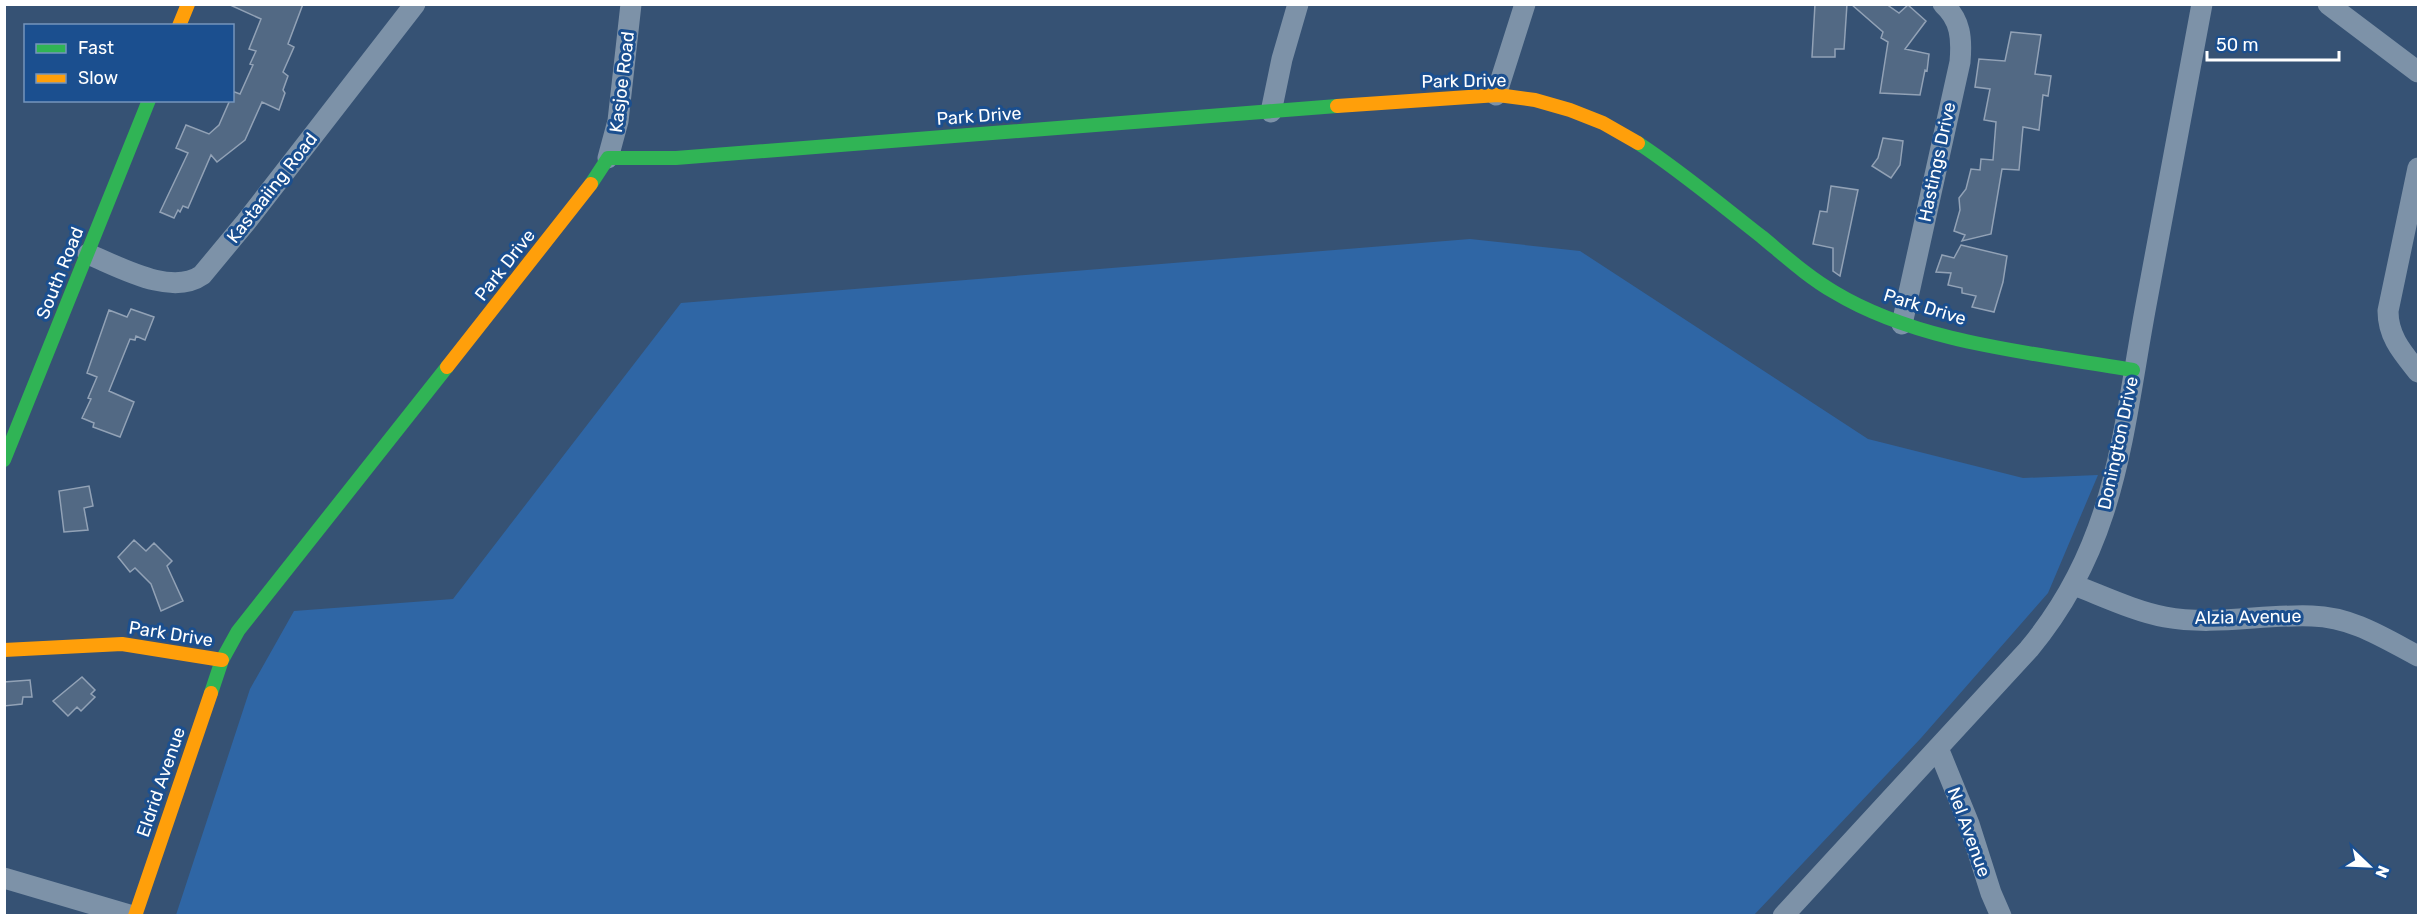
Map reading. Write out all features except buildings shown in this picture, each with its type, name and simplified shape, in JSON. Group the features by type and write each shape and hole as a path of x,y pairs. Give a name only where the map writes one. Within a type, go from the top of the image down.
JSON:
{"street":[{"path":"180,24 188,4"},
{"name":"Kastaaiing Road","path":"88,254 158,281 190,280 206,271 415,4"},
{"name":"Kasjoe Road","path":"608,158 618,121 631,4"},
{"path":"1271,112 1282,59 1298,4"},
{"path":"1496,95 1525,4"},
{"name":"Hastings Drive","path":"1902,324 1960,62 1960,31 1954,16 1943,4"},
{"name":"Donington Drive","path":"1783,915 2029,649 2046,628 2074,585 2100,526 2112,490 2122,446 2133,370 2202,4"},
{"path":"2328,4 2418,72"},
{"name":"Park Drive","path":"4,650 122,644 222,660 249,616 589,188 608,158 676,158 1496,95 1525,99 1573,111 1621,131 1657,153 1817,282 1850,301 1902,324 1955,337 2133,370"},
{"name":"South Road","path":"4,460 148,102"},
{"path":"2418,168 2388,311 2390,330 2396,344 2418,372"},
{"name":"Alzia Avenue","path":"2074,585 2164,617 2204,621 2313,616 2343,621 2371,630 2418,656"},
{"name":"Eldrid Avenue","path":"134,915 222,660"},
{"name":"Nel Avenue","path":"1938,748 1969,824 1991,894 2001,915"},
{"path":"4,878 134,915"}],"shaded area":[{"path":"1470,239 1580,251 1868,439 2023,478 2098,475 2048,593 1921,738 1754,915 176,915 250,689 294,611 453,599 681,303"}],"traffic: fast":[{"path":"4,460 148,102"},
{"path":"591,184 608,158 676,158 1337,106"},
{"path":"1638,143 1670,165 1815,280 1868,310 1903,324 1979,344 2133,370"},
{"path":"211,693 222,660 238,631 447,367"}],"traffic: slow":[{"path":"180,24 188,4"},
{"path":"1337,106 1498,95 1535,100 1570,110 1603,123 1638,143"},
{"path":"447,367 591,184"},
{"path":"4,650 122,644 222,660"},
{"path":"135,916 211,693"}]}
